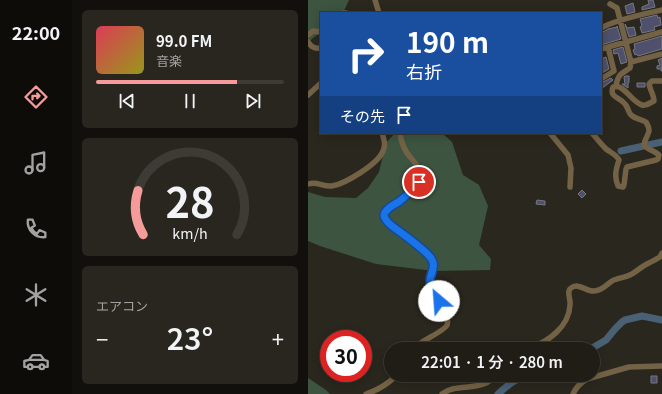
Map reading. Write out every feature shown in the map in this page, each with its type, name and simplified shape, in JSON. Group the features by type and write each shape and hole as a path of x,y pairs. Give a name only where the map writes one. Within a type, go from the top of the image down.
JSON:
{"street":[{"path":"375,0 379,12"},
{"path":"593,134 607,150 617,156 619,160 616,173 616,181 618,186 623,187 624,185 627,167 658,159 657,153 644,145 644,142 650,132 649,126 646,122 630,115 625,104 615,97 612,91 613,87 616,86 620,74 630,68 631,62 617,8 610,4"},
{"path":"602,28 662,10"},
{"path":"308,35 313,31 320,32"},
{"path":"602,48 662,32"},
{"path":"308,42 313,47 320,48"},
{"path":"602,77 614,71 608,47"},
{"path":"631,62 662,54"},
{"path":"616,86 620,86 636,102 642,105 654,101 649,84 652,81 662,81"},
{"path":"308,95 320,84"},
{"path":"308,184 313,182 332,186 360,174 383,153 384,144 382,134"},
{"path":"400,134 403,145 421,174 419,182 401,200 390,206 384,214 384,217 432,259 434,265 430,278 431,287 442,306 447,319 447,324 442,330 421,342"},
{"path":"551,134 568,156 571,168 570,187"},
{"path":"544,342 564,324 570,307 570,288 574,286 593,292 598,291 612,281 631,275 649,262 658,258 662,253"},
{"path":"573,394 577,387 586,379 629,367 662,366"},
{"path":"366,394 377,390 389,382"},
{"path":"442,394 453,388 478,386 486,382"}],"green space":[{"path":"308,0 349,0 343,12 320,12 320,33 308,42"},
{"path":"394,134 443,134 452,142 463,175 479,185 488,206 479,245 491,259 490,270 434,271 376,264 308,241 308,192 325,197 356,198 368,188 379,172 386,143"},
{"path":"308,378 326,390 330,394 308,394"}],"building":[{"path":"648,0 653,0 655,7 642,10 642,7 649,4"},
{"path":"633,3 635,12 627,14 625,6"},
{"path":"657,15 658,18 660,17 661,25 654,27 655,30 642,33 640,19"},
{"path":"625,24 627,28 634,27 636,35 629,37"},
{"path":"617,27 621,39 602,45 602,32"},
{"path":"662,36 662,49 638,56 637,54 635,55 633,50 635,49 634,44"},
{"path":"623,47 627,62 621,64 618,53 614,54 613,50"},
{"path":"606,57 609,69 602,73 602,59"},
{"path":"662,58 661,71 661,69 657,69 657,66 660,65 658,60"},
{"path":"625,76 629,76 628,88 622,84 625,84"},
{"path":"611,78 613,80 602,88 602,82"},
{"path":"637,83 645,83 645,87 637,87"},
{"path":"582,190 586,194 582,198 578,194"},
{"path":"537,200 545,201 545,205 536,204"},
{"path":"651,376 657,376 657,383 651,383"}],"waterway":[{"path":"621,151 662,142"},
{"path":"600,344 606,340 625,320 642,316 662,320"},
{"path":"498,394 514,382"}],"route":[{"path":"419,182 401,200 390,206 384,214 384,217 432,259 434,265 430,282 434,294 439,301"}]}
